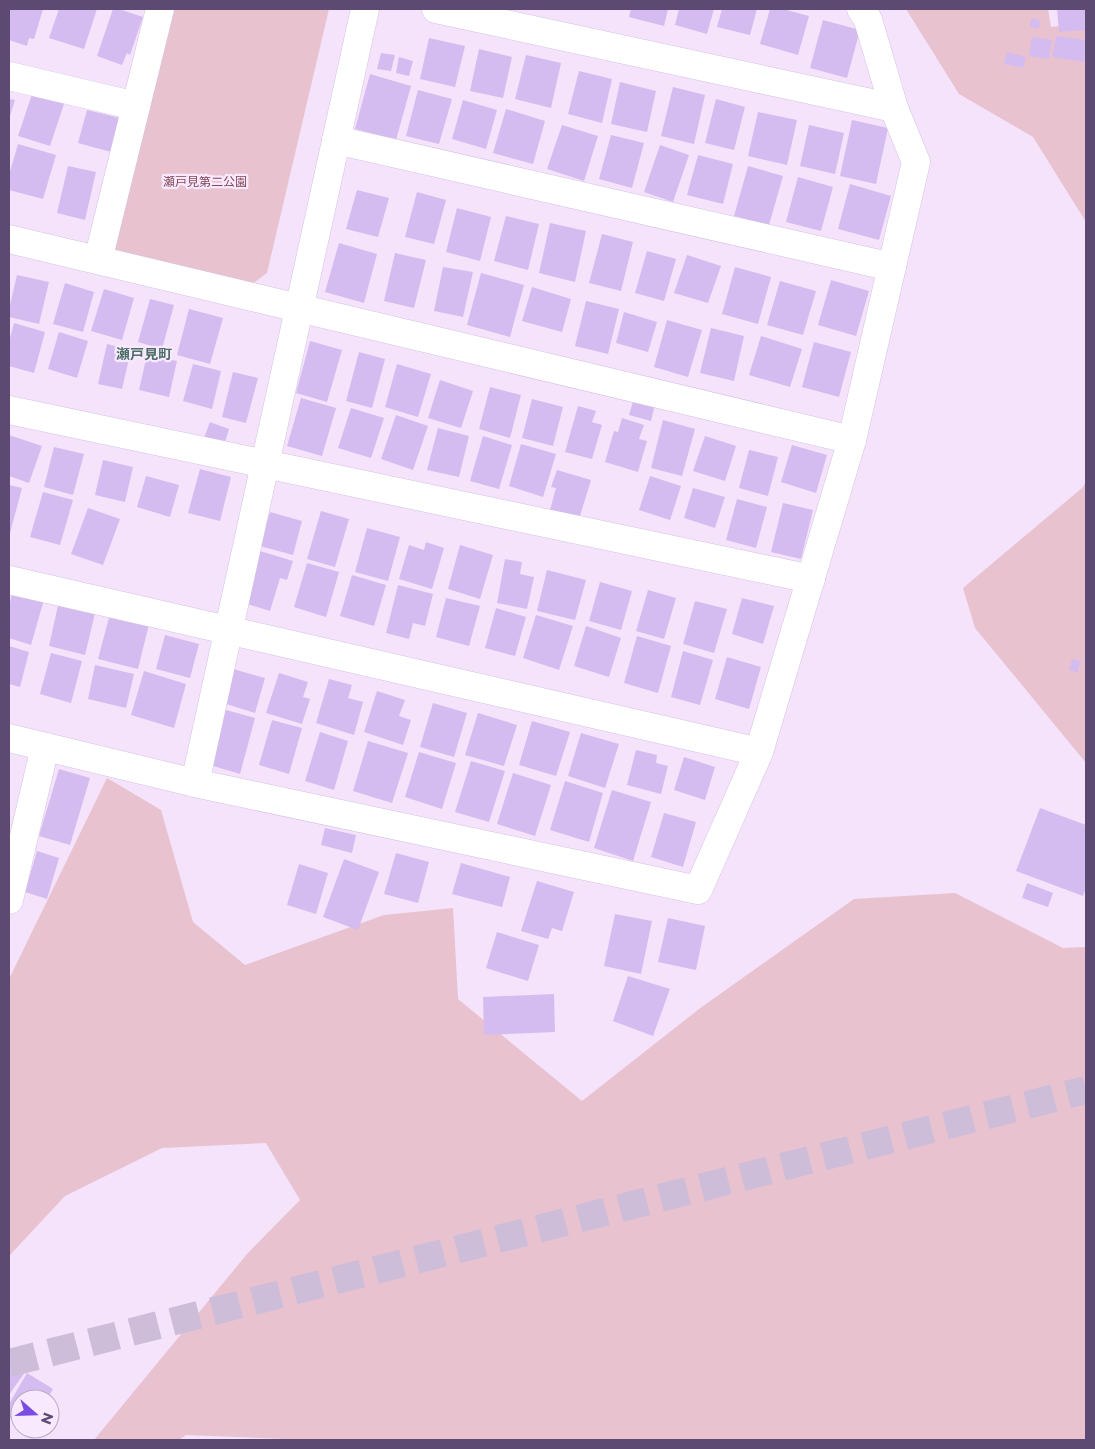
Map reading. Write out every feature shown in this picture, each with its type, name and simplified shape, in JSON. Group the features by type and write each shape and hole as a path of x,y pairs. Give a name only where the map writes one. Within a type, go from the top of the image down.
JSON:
{"street":[{"path":"98,260 160,9"},
{"path":"195,782 365,9"},
{"path":"436,9 894,108"},
{"path":"9,738 195,782 698,890 760,752 852,440 916,162 894,108 868,20 861,9"},
{"path":"9,76 136,106"},
{"path":"336,140 892,267"},
{"path":"9,239 852,440"},
{"path":"9,410 811,579"},
{"path":"9,580 760,752"},
{"path":"9,900 45,747"}],"green space":[{"name":"瀬戸見第二公園","path":"163,9 329,9 267,273 249,286 105,247"},
{"path":"906,9 1048,9 1051,27 1086,23 1086,222 1033,137 959,94"},
{"path":"1086,482 1086,763 975,628 963,588 1082,488"},
{"path":"107,778 161,810 193,922 245,965 384,915 453,908 458,999 582,1101 699,1009 854,899 955,893 1063,948 1086,947 1086,1440 290,1440 186,1435 179,1440 94,1440 247,1254 300,1200 266,1143 162,1148 65,1196 9,1256 9,979"}],"building":[{"path":"9,9 43,9 34,39 29,38 27,46 9,40"},
{"path":"59,9 97,9 84,49 49,38"},
{"path":"113,9 119,9 143,17 130,55 127,53 122,65 97,56"},
{"path":"631,9 668,9 664,26 629,17"},
{"path":"679,9 714,9 707,34 675,25"},
{"path":"722,9 757,9 750,35 717,27"},
{"path":"770,9 783,9 809,16 798,55 760,44"},
{"path":"1057,9 1086,9 1086,30 1059,32"},
{"path":"1032,18 1041,21 1038,29 1029,26"},
{"path":"823,20 860,30 847,78 810,68"},
{"path":"1056,36 1086,40 1084,62 1052,57"},
{"path":"1032,37 1052,40 1049,59 1029,56"},
{"path":"429,38 465,46 455,87 420,79"},
{"path":"479,49 512,57 503,98 470,91"},
{"path":"1007,52 1026,57 1023,68 1004,64"},
{"path":"381,53 395,55 391,71 377,69"},
{"path":"526,55 561,63 551,108 515,99"},
{"path":"399,57 413,61 409,76 396,73"},
{"path":"579,71 612,79 602,123 568,114"},
{"path":"370,74 411,86 396,140 355,129"},
{"path":"620,82 656,91 647,132 611,124"},
{"path":"673,87 705,95 694,144 661,136"},
{"path":"418,90 452,99 439,144 406,136"},
{"path":"33,91 65,101 50,146 18,136"},
{"path":"9,99 15,100 9,119"},
{"path":"716,99 745,107 734,150 705,143"},
{"path":"463,100 497,110 486,149 452,139"},
{"path":"506,109 545,121 533,164 493,153"},
{"path":"87,110 120,118 111,152 78,143"},
{"path":"758,112 797,120 787,165 748,156"},
{"path":"852,120 888,128 876,184 840,176"},
{"path":"562,125 598,136 584,181 547,169"},
{"path":"809,125 844,133 835,174 800,166"},
{"path":"611,135 644,143 632,188 599,179"},
{"path":"18,144 56,155 43,199 9,190 9,175"},
{"path":"660,145 689,155 673,202 644,192"},
{"path":"698,155 733,164 723,204 687,195"},
{"path":"68,166 96,172 85,220 57,213"},
{"path":"748,166 783,176 769,225 734,216"},
{"path":"798,177 833,187 821,231 786,222"},
{"path":"850,184 891,196 879,240 838,229"},
{"path":"357,190 389,198 378,237 346,229"},
{"path":"417,192 446,200 434,244 405,237"},
{"path":"457,208 491,217 480,261 446,252"},
{"path":"506,216 539,224 528,270 494,261"},
{"path":"550,223 586,231 575,282 539,273"},
{"path":"602,234 633,242 621,291 589,283"},
{"path":"339,243 377,254 364,303 325,292"},
{"path":"647,251 676,259 664,301 635,293"},
{"path":"395,253 426,260 414,308 384,301"},
{"path":"687,255 721,266 708,303 674,293"},
{"path":"443,267 473,272 463,317 434,311"},
{"path":"735,267 771,277 758,324 722,314"},
{"path":"481,273 524,285 510,337 467,325"},
{"path":"17,275 49,282 39,324 9,317"},
{"path":"831,280 869,291 856,336 818,325"},
{"path":"780,281 816,291 803,335 767,325"},
{"path":"65,283 94,292 83,332 53,324"},
{"path":"532,287 571,299 562,332 522,321"},
{"path":"104,289 134,298 122,340 91,331"},
{"path":"150,299 174,305 162,349 138,342"},
{"path":"586,301 619,309 608,354 575,346"},
{"path":"189,309 223,318 210,364 177,355"},
{"path":"624,312 657,322 648,352 616,343"},
{"path":"667,320 702,330 688,377 654,367"},
{"path":"14,323 45,332 34,373 9,366 9,342"},
{"path":"711,328 744,336 734,381 700,373"},
{"path":"59,332 88,341 77,378 48,369"},
{"path":"761,336 802,349 790,387 749,375"},
{"path":"310,341 342,350 327,402 296,393"},
{"path":"814,342 851,352 839,397 802,387"},
{"path":"107,344 131,350 122,389 98,384"},
{"path":"359,352 385,359 372,408 346,401"},
{"path":"147,355 177,361 169,397 139,390"},
{"path":"193,364 221,371 212,409 183,401"},
{"path":"397,364 431,374 418,417 385,407"},
{"path":"233,372 258,378 246,423 222,417"},
{"path":"440,380 473,391 461,428 428,418"},
{"path":"490,387 521,395 510,438 479,429"},
{"path":"635,395 656,400 651,421 629,415"},
{"path":"301,398 336,408 322,456 287,446"},
{"path":"532,399 563,407 553,446 522,438"},
{"path":"578,406 596,411 592,422 602,425 592,459 565,452"},
{"path":"351,408 384,418 371,458 338,448"},
{"path":"396,415 428,426 413,470 381,459"},
{"path":"622,418 644,425 639,439 647,441 638,472 605,462 614,431 618,432"},
{"path":"663,420 695,429 682,476 651,468"},
{"path":"210,422 229,429 224,445 204,438"},
{"path":"438,428 469,436 459,477 427,470"},
{"path":"9,435 42,446 29,483 9,476"},
{"path":"483,436 512,445 499,489 470,481"},
{"path":"705,436 736,446 725,481 693,471"},
{"path":"521,444 556,454 543,497 509,486"},
{"path":"792,445 827,455 816,493 781,482"},
{"path":"54,447 84,454 73,495 44,487"},
{"path":"749,450 778,457 768,496 739,488"},
{"path":"103,460 133,467 125,502 95,495"},
{"path":"200,469 231,477 220,521 188,513"},
{"path":"557,470 591,480 579,519 550,510 556,488 551,487"},
{"path":"146,476 179,485 170,517 137,507"},
{"path":"650,476 681,486 670,520 639,510"},
{"path":"9,485 22,488 9,537"},
{"path":"693,488 725,497 715,528 684,518"},
{"path":"43,492 73,500 60,545 30,537"},
{"path":"737,499 767,507 756,548 726,540"},
{"path":"783,503 813,510 801,559 771,552"},
{"path":"88,508 120,519 103,565 71,554"},
{"path":"321,511 349,519 335,567 307,559"},
{"path":"270,512 302,521 293,555 260,546"},
{"path":"367,528 400,537 388,581 355,572"},
{"path":"426,542 444,548 432,589 399,579 409,545 424,550"},
{"path":"460,545 493,555 480,599 448,589"},
{"path":"260,551 293,561 287,580 280,578 270,611 244,603"},
{"path":"505,559 522,562 520,574 534,577 527,609 497,603"},
{"path":"307,563 339,572 326,617 294,607"},
{"path":"547,570 586,580 575,620 537,611"},
{"path":"352,575 386,585 374,626 340,616"},
{"path":"600,582 632,591 621,630 589,621"},
{"path":"398,585 433,594 425,626 413,623 409,639 386,633"},
{"path":"14,587 45,596 31,645 9,638 9,606"},
{"path":"648,590 676,598 664,639 636,631"},
{"path":"446,598 480,606 469,646 436,637"},
{"path":"742,598 774,606 763,644 732,634"},
{"path":"59,601 96,609 85,655 49,646"},
{"path":"695,601 727,609 714,653 683,644"},
{"path":"496,608 526,617 515,656 485,648"},
{"path":"111,610 150,620 138,669 98,659"},
{"path":"536,615 573,626 559,670 523,658"},
{"path":"586,626 621,638 609,677 574,666"},
{"path":"165,635 199,644 190,678 156,669"},
{"path":"637,636 671,646 658,693 624,683"},
{"path":"9,646 29,652 20,687 9,684"},
{"path":"683,651 713,660 700,705 671,697"},
{"path":"51,653 82,661 71,703 40,694"},
{"path":"727,657 761,667 749,709 715,699"},
{"path":"1072,659 1081,661 1077,672 1069,670"},
{"path":"95,665 134,674 126,708 88,699"},
{"path":"233,669 265,678 255,713 223,703"},
{"path":"144,671 186,684 174,728 131,715"},
{"path":"279,673 308,682 303,697 310,699 302,724 266,713"},
{"path":"329,679 352,685 348,698 363,702 354,735 316,723"},
{"path":"377,691 405,700 399,716 411,720 403,745 364,732"},
{"path":"433,703 467,713 454,757 420,747"},
{"path":"226,710 255,718 240,774 210,765"},
{"path":"478,713 517,725 504,766 465,755"},
{"path":"272,720 302,728 289,774 259,765"},
{"path":"532,721 570,732 556,776 519,765"},
{"path":"320,732 348,741 334,790 305,781"},
{"path":"581,733 619,744 605,788 568,776"},
{"path":"368,741 408,753 392,803 353,791"},
{"path":"636,750 657,755 656,763 668,766 661,794 627,785"},
{"path":"419,752 456,763 442,809 405,797"},
{"path":"684,757 715,767 705,800 674,790"},
{"path":"471,761 505,771 489,822 455,812"},
{"path":"59,769 90,778 70,845 39,836"},
{"path":"513,773 551,785 535,836 497,824"},
{"path":"565,781 603,793 589,842 550,830"},
{"path":"612,790 651,802 633,861 594,848"},
{"path":"1040,808 1086,825 1086,887 1083,896 1016,871"},
{"path":"664,813 696,822 683,867 651,857"},
{"path":"325,828 356,835 352,853 321,845"},
{"path":"37,851 59,858 47,899 25,892"},
{"path":"396,853 429,862 418,903 384,894"},
{"path":"344,859 379,872 358,930 323,917"},
{"path":"461,863 510,877 502,907 452,894"},
{"path":"299,864 328,873 316,914 287,905"},
{"path":"537,881 574,892 562,931 552,928 548,939 521,931"},
{"path":"1027,883 1053,893 1048,907 1022,898"},
{"path":"615,914 652,921 641,974 604,966"},
{"path":"668,918 705,926 696,970 658,962"},
{"path":"497,932 539,945 528,981 486,968"},
{"path":"628,976 670,989 653,1036 613,1021"},
{"path":"554,994 555,1032 484,1035 483,997"},
{"path":"9,1360 25,1372 13,1389 10,1389 9,1395"},
{"path":"27,1373 53,1389 18,1389"}],"tunnel":[{"path":"9,1363 1086,1090"}],"district":[{"name":"瀬戸見町","path":"144,354"}]}
